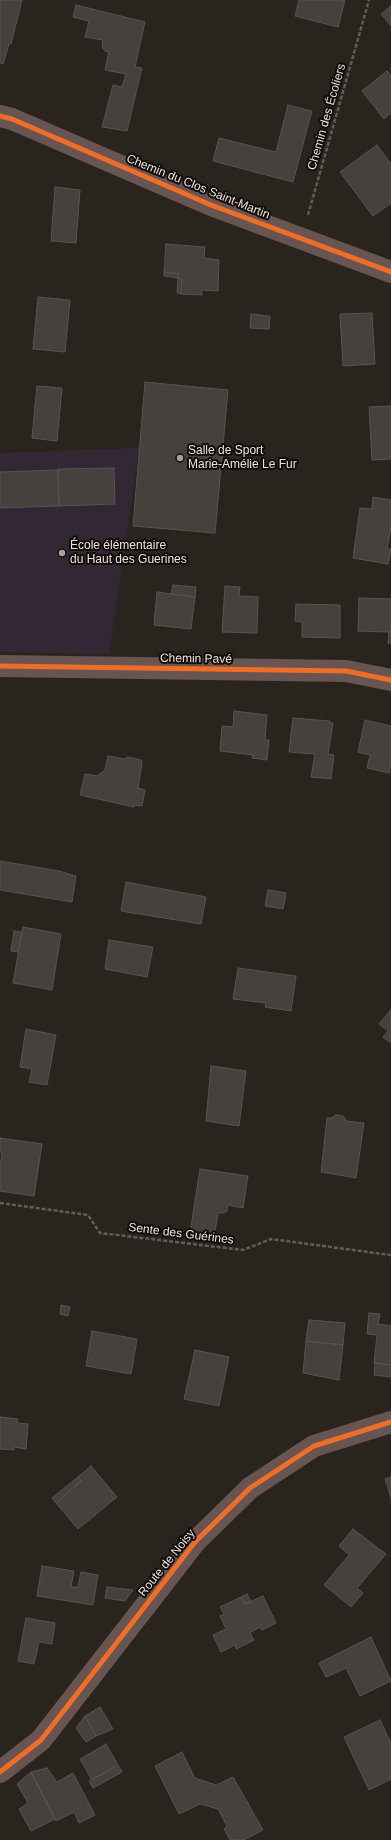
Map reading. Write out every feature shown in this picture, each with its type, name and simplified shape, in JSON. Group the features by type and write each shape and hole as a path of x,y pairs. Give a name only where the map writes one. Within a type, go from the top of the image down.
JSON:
{"street":[{"name":"Chemin du Clos Saint-Martin","path":"0,116 12,119 211,205 391,272"},
{"name":"Chemin Pavé","path":"0,666 346,671 391,680"},
{"name":"Route de Noisy","path":"0,1772 41,1740 195,1542 250,1488 314,1446 391,1422"}],"shaded area":[{"name":"École élémentaire du Haut des Guerines","path":"139,448 109,654 0,652 0,453"}],"building":[{"path":"0,0 22,0 11,44 9,44 3,64 0,63"},
{"path":"299,0 345,0 338,27 295,16"},
{"path":"76,5 145,22 135,67 142,68 127,131 102,127 113,85 122,87 126,74 105,70 109,52 105,51 102,47 103,40 85,37 89,21 73,17"},
{"path":"391,6 391,26 381,14"},
{"path":"387,71 391,75 391,113 384,119 362,91"},
{"path":"288,105 312,111 293,182 213,161 219,138 276,152"},
{"path":"377,145 391,164 391,203 373,216 340,172"},
{"path":"55,187 80,190 76,243 51,241"},
{"path":"166,244 205,247 204,258 219,260 218,291 202,290 202,295 181,294 182,279 178,278 179,274 164,272"},
{"path":"164,272 179,274 178,278 164,276"},
{"path":"178,278 182,279 181,294 177,293"},
{"path":"38,297 70,300 65,352 33,349"},
{"path":"372,313 375,364 343,366 340,314"},
{"path":"251,314 270,316 269,329 250,328"},
{"name":"Salle de Sport Marie-Amélie Le Fur","path":"145,382 228,390 215,533 133,526"},
{"path":"37,386 62,388 57,441 32,438"},
{"path":"391,406 391,459 372,460 369,407"},
{"path":"114,468 115,504 59,506 58,469"},
{"path":"58,470 59,506 0,508 0,472"},
{"path":"373,497 391,500 391,526 387,549 391,549 388,564 353,558 360,508 372,509"},
{"path":"173,585 196,587 195,597 171,594"},
{"path":"225,586 240,587 239,596 258,597 257,633 222,632"},
{"path":"157,592 195,597 191,629 154,625"},
{"path":"359,598 391,599 391,643 388,643 389,632 358,631"},
{"path":"296,604 340,605 340,638 302,637 302,622 295,621"},
{"path":"234,711 267,715 265,740 269,740 267,760 252,758 253,755 220,751 222,726 233,727"},
{"path":"293,718 330,721 330,723 333,723 328,754 334,755 331,779 311,777 315,754 289,752"},
{"path":"365,720 391,726 391,761 389,773 367,768 370,755 358,752"},
{"path":"108,756 125,759 128,757 141,760 142,763 138,788 145,790 142,806 134,805 134,807 80,795 85,774 97,776 105,770"},
{"path":"0,861 59,871 76,876 72,902 0,890"},
{"path":"126,882 206,897 201,924 121,911"},
{"path":"268,890 286,893 283,909 265,906"},
{"path":"23,927 61,934 52,990 13,983"},
{"path":"14,931 22,932 18,952 11,951"},
{"path":"109,940 153,947 147,977 105,969"},
{"path":"238,968 296,976 291,1011 265,1007 266,1003 233,999"},
{"path":"391,1010 391,1043 383,1037 388,1031 379,1024"},
{"path":"26,1029 56,1035 47,1085 29,1082 32,1069 20,1067"},
{"path":"211,1066 246,1071 239,1126 206,1121"},
{"path":"336,1115 343,1116 347,1121 364,1123 356,1178 321,1172 327,1118 331,1118"},
{"path":"0,1138 42,1144 34,1196 0,1191 0,1167 2,1152 0,1152"},
{"path":"200,1169 248,1176 243,1208 228,1205 227,1211 224,1213 218,1213 214,1237 190,1233"},
{"path":"61,1305 70,1307 68,1316 60,1314"},
{"path":"369,1313 380,1314 378,1324 391,1326 391,1365 374,1363 377,1335 367,1334"},
{"path":"309,1320 345,1323 343,1345 306,1341"},
{"path":"92,1331 137,1339 131,1374 86,1366"},
{"path":"306,1341 343,1345 339,1380 303,1373"},
{"path":"195,1350 229,1357 219,1406 184,1399"},
{"path":"375,1363 391,1365 391,1377 374,1375"},
{"path":"0,1417 18,1419 17,1423 28,1424 26,1449 14,1447 14,1450 0,1449"},
{"path":"91,1466 117,1497 78,1529 56,1503 81,1481 78,1477"},
{"path":"78,1477 81,1481 56,1503 52,1498"},
{"path":"391,1477 391,1498 385,1479"},
{"path":"353,1529 386,1554 357,1588 363,1593 351,1607 324,1585 349,1555 339,1546"},
{"path":"42,1566 74,1571 71,1587 78,1587 81,1572 98,1575 93,1605 37,1596"},
{"path":"107,1587 133,1590 125,1601 105,1598"},
{"path":"247,1594 251,1602 245,1604 241,1597"},
{"path":"263,1596 276,1623 262,1630 260,1627 250,1633 254,1640 236,1649 235,1645 221,1652 213,1635 226,1629 220,1616 224,1614 220,1607 241,1597 245,1604"},
{"path":"26,1618 55,1623 52,1644 39,1642 34,1664 18,1661"},
{"path":"371,1637 391,1681 360,1696 346,1668 326,1677 319,1663"},
{"path":"100,1707 113,1729 96,1736 85,1716"},
{"path":"85,1716 96,1736 86,1742 76,1728"},
{"path":"380,1720 391,1743 391,1779 369,1790 344,1737"},
{"path":"106,1744 118,1765 92,1780 80,1759"},
{"path":"182,1752 195,1778 216,1785 233,1777 263,1830 244,1840 230,1840 224,1829 227,1826 218,1809 200,1804 179,1814 155,1766"},
{"path":"118,1765 122,1772 93,1788 89,1781"},
{"path":"47,1768 57,1782 73,1773 95,1815 79,1823 74,1812 56,1821 31,1772"},
{"path":"31,1772 55,1819 31,1831 19,1809 28,1803 17,1784"}],"cycle path":[{"path":"0,116 12,119 211,205 391,272"},
{"path":"0,666 346,671 391,680"},
{"path":"0,1772 41,1740 195,1542 250,1488 314,1446 391,1422"}],"place":[{"name":"Salle de Sport Marie-Amélie Le Fur","path":"180,458"},
{"name":"École élémentaire du Haut des Guerines","path":"62,553"}]}
